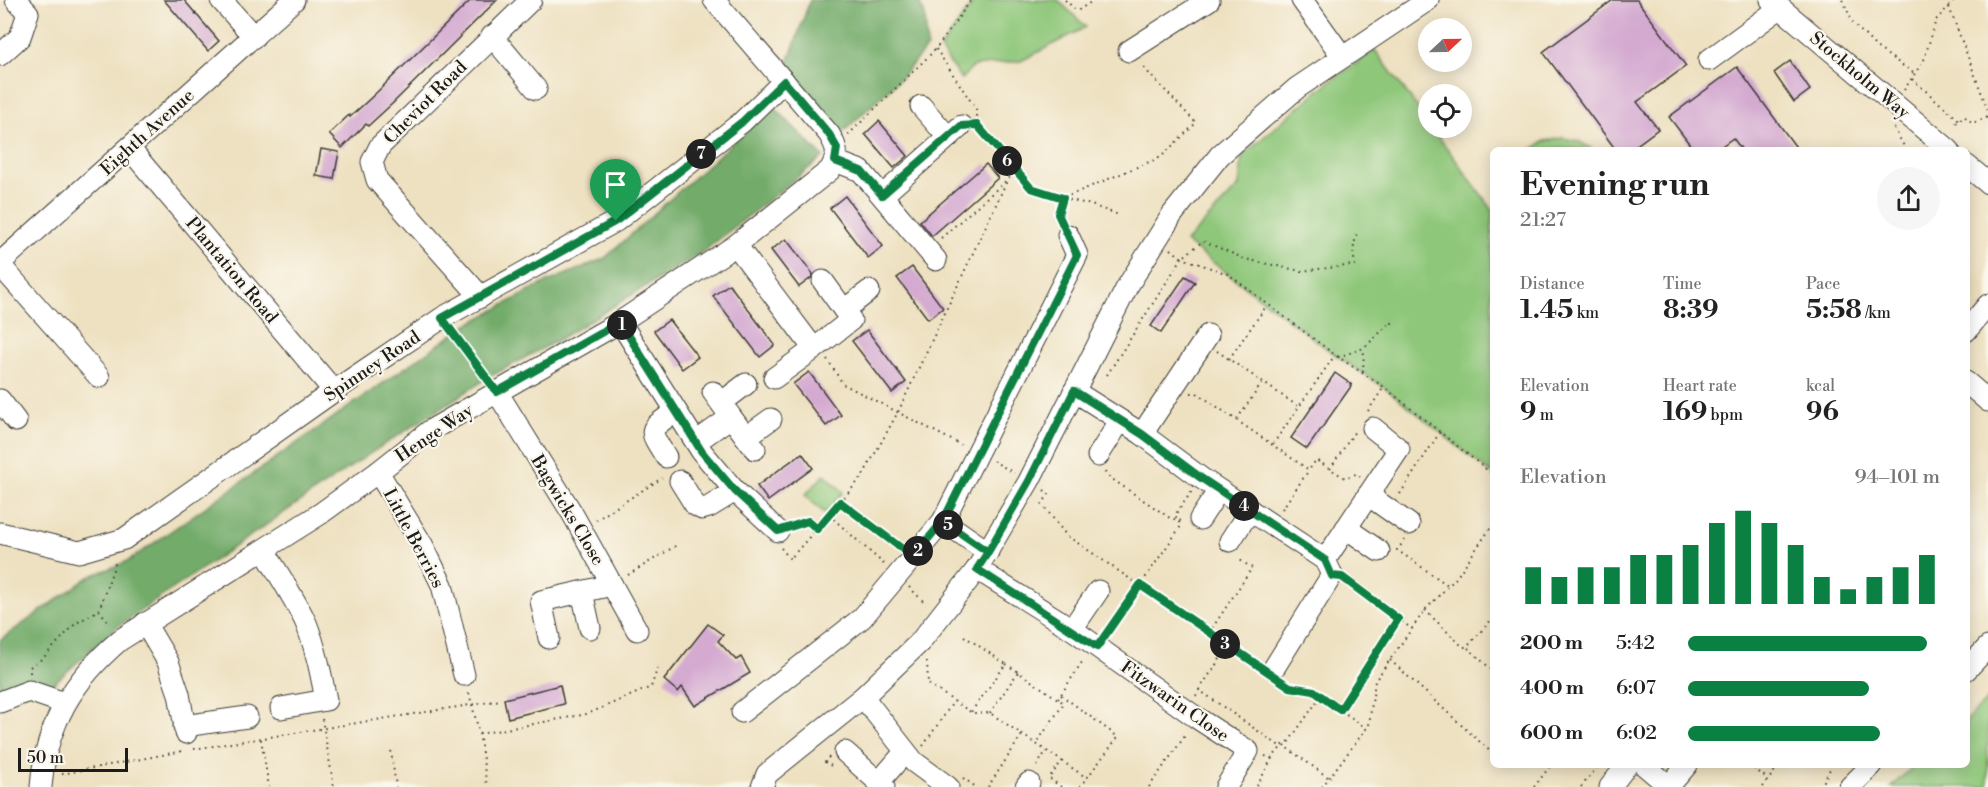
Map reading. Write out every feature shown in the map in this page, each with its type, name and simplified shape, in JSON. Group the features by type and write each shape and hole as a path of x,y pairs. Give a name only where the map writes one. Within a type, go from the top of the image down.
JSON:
{"street":[{"path":"0,55 20,37 28,13 16,0"},
{"path":"221,0 254,36"},
{"name":"Eighth Avenue","path":"0,264 294,0"},
{"name":"Cheviot Road","path":"481,297 377,180 372,162 380,146 531,0"},
{"path":"714,0 829,134 837,148 835,161 861,171 936,260"},
{"path":"1130,51 1209,0"},
{"path":"1302,0 1342,56"},
{"path":"762,787 767,774 863,698 920,642 982,560 1029,481 1127,287 1172,215 1220,155 1297,88 1428,0"},
{"path":"1709,60 1776,4"},
{"name":"Stockholm Way","path":"1776,4 1945,147"},
{"path":"492,36 535,89"},
{"name":"Spinney Road","path":"0,533 79,552 124,538 442,318 616,221 742,122 784,81"},
{"path":"882,195 955,132 921,106"},
{"name":"Plantation Road","path":"129,148 334,391"},
{"name":"Henge Way","path":"41,783 55,723 64,703 80,680 103,654 145,623 320,514 431,430 620,322 736,245 830,170 835,161"},
{"path":"1970,168 1988,183"},
{"path":"742,712 862,618 943,521 1077,255 1068,235"},
{"path":"736,245 814,349"},
{"path":"0,264 99,377"},
{"path":"823,281 848,315"},
{"path":"774,378 814,349 869,291"},
{"path":"1970,327 1988,305"},
{"path":"620,322 702,452 735,491 778,531"},
{"path":"1142,434 1206,338"},
{"path":"696,442 722,404 746,384"},
{"path":"1970,385 1988,401"},
{"path":"1074,391 1142,434 1328,568"},
{"name":"Bagwicks Close","path":"497,392 581,529 637,630"},
{"path":"0,400 16,421"},
{"path":"722,404 751,443 771,418"},
{"path":"676,411 654,426 652,430 652,436 669,472 695,505 702,509 735,491"},
{"path":"1098,456 1120,421"},
{"path":"1272,672 1328,568 1346,528 1399,448 1373,428"},
{"name":"Little Berries","path":"378,472 418,538 442,585 464,675"},
{"path":"1192,520 1219,490"},
{"path":"1371,491 1409,525"},
{"path":"1231,548 1256,514"},
{"name":"Fitzwarin Close","path":"943,521 982,560 1072,629 1248,751 1226,787"},
{"path":"1346,528 1378,551"},
{"path":"264,550 292,596 306,625 317,656 326,700 281,708"},
{"path":"549,638 541,601 612,585"},
{"path":"1072,629 1098,591"},
{"path":"582,592 590,628"},
{"path":"145,623 168,662 179,694 187,740 247,717"},
{"path":"1970,666 1988,646"},
{"path":"0,702 29,691 64,703"},
{"path":"863,698 914,750 914,762 953,781"},
{"path":"845,752 882,784 914,750"},
{"path":"1610,787 1625,768"},
{"path":"1647,768 1669,787 1685,768"},
{"path":"1850,787 1869,768"}],"path":[{"path":"845,139 936,49 971,0"},
{"path":"1065,0 1077,11 1094,0"},
{"path":"1844,0 1852,22 1876,47 1915,74"},
{"path":"1894,104 1924,60 1936,20 1955,0"},
{"path":"1949,7 1988,110"},
{"path":"936,49 976,108 977,125 1031,188 1119,215"},
{"path":"1068,235 1058,214 1063,198 1161,157 1196,123 1130,51"},
{"path":"1911,78 1958,122 1964,116 1973,123 1988,117"},
{"path":"936,260 939,240 1016,172"},
{"path":"817,529 808,521 778,531 779,546 790,559 817,529 862,477 898,412 1007,181"},
{"path":"1107,375 1182,258 1203,242 1245,259 1301,271 1355,265 1353,251 1358,231"},
{"path":"1171,249 1182,258 1228,274 1337,356 1384,387 1490,472"},
{"path":"1229,359 1268,304"},
{"path":"442,318 497,392"},
{"path":"1273,444 1337,356 1364,348 1388,325 1392,325 1392,321"},
{"path":"1206,338 1229,359 1299,407"},
{"path":"1362,373 1364,348"},
{"path":"814,349 821,351 843,384 1020,476"},
{"path":"1177,382 1192,393 1197,393 1310,470"},
{"path":"1236,419 1263,382"},
{"path":"1098,456 1106,475 1170,518 1192,520"},
{"path":"1256,514 1271,503 1282,509 1316,460 1345,478 1356,474 1371,491"},
{"path":"581,529 669,472"},
{"path":"1058,699 1181,526 1175,515 1201,478"},
{"path":"1039,486 1049,494 1042,504 1066,535 1228,647 1272,672 1290,687 1314,691 1366,728"},
{"path":"840,502 913,557"},
{"path":"829,515 933,610"},
{"path":"1322,787 1369,724 1375,681 1425,610 1456,578 1490,529"},
{"path":"29,691 30,667 43,658 75,624 99,610 124,538"},
{"path":"612,585 677,545"},
{"path":"1209,633 1252,568 1231,548"},
{"path":"1328,568 1412,629"},
{"path":"1425,610 1463,647 1467,647 1490,668"},
{"path":"1340,710 1398,619"},
{"path":"1467,647 1490,621"},
{"path":"964,636 1064,703 1036,744"},
{"path":"920,642 927,654 928,684 971,712 990,713 1086,778"},
{"path":"1149,787 1193,715 1199,690 1228,647"},
{"path":"1390,660 1490,751"},
{"path":"971,712 1006,664"},
{"path":"479,734 586,714 651,687 658,667"},
{"path":"990,713 1018,672"},
{"path":"464,675 479,734 487,787"},
{"path":"1199,690 1329,778"},
{"path":"1061,695 1118,737 1080,787"},
{"path":"1257,786 1272,758 1283,747 1321,696"},
{"path":"41,783 187,740 261,739 501,699"},
{"path":"326,700 322,717 334,787"},
{"path":"914,750 954,701"},
{"path":"988,787 1022,735"},
{"path":"261,739 268,787"},
{"path":"391,751 396,787"},
{"path":"1030,780 1046,751"},
{"path":"1248,751 1272,758"},
{"path":"1061,787 1049,778 1062,761"},
{"path":"1533,787 1549,768"},
{"path":"1581,787 1597,768"},
{"path":"1753,768 1768,779"},
{"path":"1763,787 1777,768"},
{"path":"1821,787 1830,768"},
{"path":"953,781 976,787"}],"green space":[{"path":"810,0 918,0 925,15 927,47 900,79 841,134 784,74"},
{"path":"975,0 1058,0 1086,27 1021,61 974,66 961,79 940,49"},
{"path":"1375,50 1418,108 1418,138 1439,138 1490,206 1490,472 1384,387 1335,355 1186,242 1239,186 1242,156 1321,88"},
{"path":"773,106 823,157 704,251 558,340 489,377 374,451 117,627 53,684 10,684 0,690 0,640 89,577 128,561 465,326 543,284 605,258"},
{"path":"1563,138 1578,141 1589,147 1536,147 1545,141"},
{"path":"825,474 843,492 825,514 805,495"},
{"path":"1988,699 1988,787 1891,787 1912,768 1970,768 1970,716"}],"building":[{"path":"164,0 184,0 219,41 208,51"},
{"path":"471,0 497,0 392,104 368,126 366,124 342,148 329,134 375,94"},
{"path":"1613,0 1637,0 1686,66 1637,102 1658,129 1634,147 1614,147 1543,52"},
{"path":"1790,61 1810,90 1794,102 1774,73"},
{"path":"1737,67 1796,147 1740,147 1733,138 1720,147 1692,147 1669,117"},
{"path":"879,121 908,156 894,168 865,134"},
{"path":"321,149 339,152 334,179 316,176"},
{"path":"986,164 998,178 932,236 920,221"},
{"path":"845,196 883,246 868,258 830,208"},
{"path":"786,239 813,274 799,287 771,250"},
{"path":"912,267 943,308 928,319 897,278"},
{"path":"1185,276 1195,282 1161,333 1151,326"},
{"path":"729,284 775,345 760,357 713,296"},
{"path":"669,320 698,357 682,369 654,331"},
{"path":"867,330 906,382 892,393 852,341"},
{"path":"809,372 841,415 826,426 793,384"},
{"path":"1335,373 1352,385 1307,449 1291,438"},
{"path":"802,453 813,468 768,501 757,486"},
{"path":"708,624 723,635 718,641 736,660 741,657 750,673 695,706 682,687 678,692 664,680"},
{"path":"560,685 564,704 508,718 504,699"}],"route":[{"path":"616,221 442,318 497,392 620,322 702,452 735,491 778,531 808,521 817,529 840,502 913,557 943,521 988,552 977,569 1097,647 1140,585 1290,687 1314,691 1340,710 1398,619 1342,577 1332,576 1325,560 1201,478 1142,434 1074,391 1029,481 988,552 943,521 1077,255 1058,214 1063,198 1031,188 977,125 961,126 882,195 861,171 835,161 837,148 829,134 784,81 742,122 616,221"}]}
